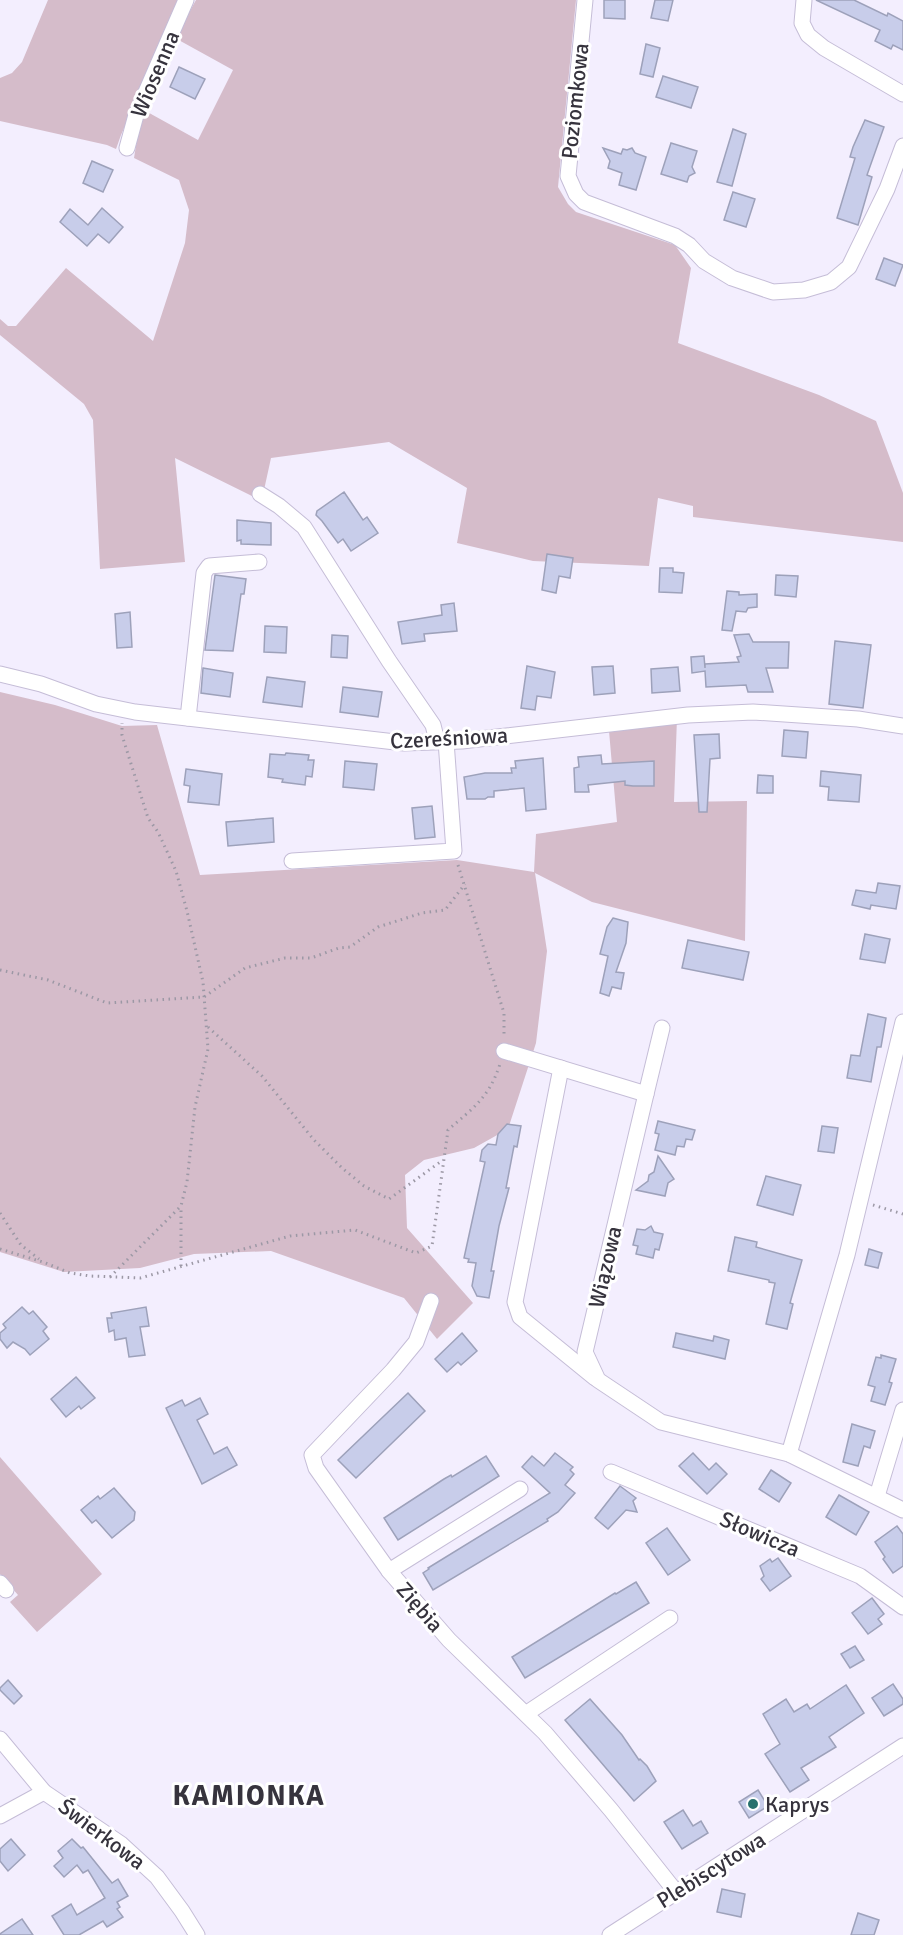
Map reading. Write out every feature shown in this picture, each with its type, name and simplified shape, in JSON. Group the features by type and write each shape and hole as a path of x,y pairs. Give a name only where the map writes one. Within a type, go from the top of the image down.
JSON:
{"street":[{"name":"Wiosenna","path":"128,148 136,115 186,0"},
{"name":"Poziomkowa","path":"585,0 568,176 576,194 584,202 675,236 689,245 704,261 732,278 773,292 804,290 831,282 849,267 887,189 903,146"},
{"path":"804,0 802,23 808,35 824,48 903,94"},
{"path":"260,494 279,506 304,527 389,661 433,725 441,741 454,852 292,861"},
{"path":"188,718 204,573 210,566 259,562"},
{"name":"Czereśniowa","path":"0,674 122,710 404,743 688,715 753,712 858,719 903,726"},
{"path":"789,1454 847,1255 903,1022"},
{"name":"Wiązowa","path":"598,1380 585,1352 662,1028"},
{"path":"504,1050 646,1094"},
{"path":"561,1068 515,1302 520,1317 598,1380 661,1422 789,1454 903,1510"},
{"name":"Ziębia","path":"431,1301 416,1342 393,1370 312,1455 316,1468 389,1571 449,1640 526,1713 611,1810 676,1892"},
{"path":"877,1496 903,1410"},
{"name":"Słowicza","path":"611,1472 860,1576 903,1607"},
{"path":"389,1571 520,1490"},
{"path":"526,1713 670,1618"},
{"name":"Świerkowa","path":"0,1739 44,1792 121,1844 157,1877 197,1935"},
{"name":"Plebiscytowa","path":"610,1935 903,1746"},
{"path":"0,1816 44,1792"}],"path":[{"path":"122,710 122,735 148,818 158,832 176,871 187,911 203,982 208,1027 208,1049 195,1107 187,1182 181,1206 181,1266"},
{"path":"0,1249 70,1273 140,1278 291,1236 355,1230 416,1253 432,1246 448,1130 479,1103 494,1083 504,1050 504,1013 454,852"},
{"path":"0,970 48,980 107,1003 204,997 245,968 285,958 311,958 339,948 350,947 378,927 422,913 445,910 465,884"},
{"path":"208,1027 262,1076 314,1140 364,1186 389,1199 444,1160"},
{"path":"860,1200 903,1214"},
{"path":"110,1277 181,1206"},
{"path":"0,1213 21,1245 43,1262"}],"shaded area":[{"path":"48,0 179,0 116,149 0,121 0,78 12,73 22,62"},
{"path":"196,0 576,0 558,187 568,204 576,212 675,245 691,268 678,343 819,395 876,421 903,493 903,542 693,517 693,506 658,498 649,566 533,561 457,543 467,488 389,442 271,458 264,490 254,497 175,458 185,562 100,569 93,420 84,404 0,335 0,319 8,326 16,326 66,268 153,341 185,243 189,210 179,180 134,158 142,109 198,140 233,70 175,38"},
{"path":"0,692 55,705 122,726 157,725 200,875 457,860 534,872 536,834 617,822 609,731 677,718 674,802 747,801 745,941 592,902 535,873 547,951 536,1043 508,1129 474,1148 424,1160 405,1175 407,1228 473,1303 437,1339 404,1298 271,1251 194,1254 140,1268 64,1272 0,1252"},
{"path":"0,1457 102,1574 37,1632 10,1602 18,1595 0,1574"}],"building":[{"path":"604,0 625,0 625,19 604,18"},
{"path":"655,0 673,0 668,21 651,18"},
{"path":"816,0 854,0 903,21 903,50 893,45 891,49 875,41 880,30"},
{"path":"646,44 660,48 653,77 640,74"},
{"path":"179,67 205,79 195,99 170,87"},
{"path":"663,76 698,87 691,108 656,97"},
{"path":"865,120 884,127 867,175 872,177 858,225 837,218 855,158 850,157"},
{"path":"733,129 746,134 732,186 717,182"},
{"path":"671,143 697,151 692,167 695,173 689,176 687,182 661,174"},
{"path":"603,148 621,154 623,149 632,148 635,153 646,157 636,190 619,185 622,173 608,168 610,161"},
{"path":"92,161 113,170 103,192 83,183"},
{"path":"733,192 755,199 746,227 724,220"},
{"path":"102,208 123,227 109,243 98,234 87,246 60,222 70,209 88,225"},
{"path":"884,258 903,265 895,286 876,279"},
{"path":"344,492 363,520 367,517 378,533 351,551 343,539 338,543 316,515 317,511"},
{"path":"237,520 271,523 271,545 241,544 241,540 237,541"},
{"path":"547,554 573,558 570,578 559,576 556,593 542,590"},
{"path":"660,568 673,568 673,572 684,573 682,593 659,592"},
{"path":"215,575 246,579 244,594 241,594 233,651 205,650"},
{"path":"776,575 798,576 796,597 775,595"},
{"path":"727,591 739,592 739,595 757,594 757,607 748,608 746,612 736,611 732,631 722,630"},
{"path":"454,603 457,631 424,634 425,641 402,644 398,622 442,615 441,605"},
{"path":"130,612 132,647 117,648 115,614"},
{"path":"265,626 287,627 286,653 264,652"},
{"path":"749,634 753,642 789,642 788,668 766,668 773,692 748,692 746,685 706,687 705,671 692,673 691,657 704,656 705,668 705,664 739,662 737,657 741,656 734,635"},
{"path":"332,635 348,636 347,658 331,657"},
{"path":"835,641 871,645 863,708 829,704"},
{"path":"527,666 555,672 551,698 537,696 535,710 521,708"},
{"path":"613,666 615,693 594,695 592,667"},
{"path":"678,667 680,691 652,693 651,669"},
{"path":"203,668 233,673 230,697 201,693"},
{"path":"267,677 305,682 302,707 263,702"},
{"path":"343,687 382,692 378,717 340,712"},
{"path":"784,730 808,732 806,758 782,756"},
{"path":"719,734 720,758 710,759 707,812 699,812 694,735"},
{"path":"286,753 309,755 308,760 314,760 312,777 306,776 305,785 282,782 283,779 268,777 270,754 285,755"},
{"path":"601,755 602,764 654,761 654,786 625,785 625,781 588,785 589,792 575,792 574,768 579,767 578,757"},
{"path":"543,758 546,809 526,811 524,788 494,791 494,797 485,799 467,799 464,777 485,773 512,773 511,768 516,768 515,761"},
{"path":"345,761 377,764 374,790 343,787"},
{"path":"186,769 222,774 219,805 188,802 190,786 184,785"},
{"path":"821,771 861,775 859,802 828,800 829,787 820,786"},
{"path":"758,775 773,776 773,793 757,793"},
{"path":"432,806 435,837 415,839 412,808"},
{"path":"273,818 274,842 228,846 226,822"},
{"path":"878,883 900,886 896,909 871,905 870,909 852,905 856,890 876,893"},
{"path":"613,918 628,922 626,943 616,972 624,973 621,989 612,987 609,996 600,993 608,956 600,954 607,927"},
{"path":"865,934 890,939 885,963 860,959"},
{"path":"688,940 749,952 743,980 682,968"},
{"path":"868,1014 886,1018 881,1047 877,1047 871,1082 847,1078 851,1055 860,1056"},
{"path":"658,1121 695,1130 692,1140 686,1139 684,1147 677,1146 675,1155 655,1150 659,1134 655,1133"},
{"path":"507,1124 521,1126 517,1147 514,1146 506,1188 509,1188 499,1226 489,1298 477,1296 472,1286 476,1263 468,1262 469,1259 464,1258 485,1162 480,1161 482,1150 488,1144 496,1145 498,1134"},
{"path":"822,1126 838,1128 834,1153 818,1151"},
{"path":"658,1156 674,1179 668,1183 665,1196 636,1190 648,1181 649,1175 654,1172"},
{"path":"766,1176 801,1185 793,1215 757,1205"},
{"path":"651,1226 654,1232 663,1234 659,1250 655,1249 653,1258 636,1254 638,1246 633,1245 637,1229 645,1230"},
{"path":"735,1237 757,1242 756,1247 802,1260 790,1303 793,1304 787,1329 766,1324 775,1283 728,1271"},
{"path":"869,1249 882,1253 878,1268 865,1265"},
{"path":"22,1307 29,1314 33,1311 47,1327 43,1331 49,1339 30,1355 13,1342 7,1348 0,1339 0,1333 6,1328 3,1324"},
{"path":"146,1307 149,1326 140,1327 145,1355 129,1357 126,1338 115,1340 114,1330 109,1332 107,1318 112,1318 111,1313"},
{"path":"462,1333 477,1351 461,1365 458,1362 447,1372 435,1359"},
{"path":"676,1333 713,1341 714,1336 729,1340 725,1359 673,1347"},
{"path":"881,1355 896,1359 885,1405 871,1401 875,1387 868,1385 876,1357 881,1358"},
{"path":"76,1377 95,1398 81,1409 79,1406 66,1417 51,1399"},
{"path":"408,1393 425,1411 356,1478 338,1460"},
{"path":"200,1398 208,1414 197,1420 214,1454 227,1447 237,1465 202,1484 166,1408 182,1400 185,1406"},
{"path":"852,1424 875,1431 870,1448 864,1446 858,1466 843,1462"},
{"path":"555,1453 573,1467 570,1470 574,1474 565,1485 575,1493 558,1512 547,1519 548,1521 433,1590 423,1573 428,1568 550,1493 522,1467 532,1456 544,1466"},
{"path":"693,1453 709,1470 716,1463 727,1474 707,1494 679,1466"},
{"path":"486,1456 499,1476 398,1540 384,1518 444,1479 451,1475 452,1477"},
{"path":"771,1470 791,1483 779,1502 759,1489"},
{"path":"620,1486 636,1498 633,1501 637,1512 626,1510 608,1529 595,1518"},
{"path":"114,1488 135,1512 134,1520 112,1538 96,1520 92,1523 81,1510 98,1496 100,1499"},
{"path":"839,1495 869,1512 856,1535 826,1517"},
{"path":"897,1526 903,1534 903,1566 893,1573 875,1542"},
{"path":"667,1528 690,1560 668,1575 646,1543"},
{"path":"778,1558 791,1576 770,1591 761,1579 764,1576 760,1566 770,1559 772,1562"},
{"path":"636,1582 649,1603 525,1678 512,1657"},
{"path":"872,1598 884,1614 878,1619 882,1624 868,1634 852,1613"},
{"path":"855,1646 864,1660 850,1668 841,1654"},
{"path":"8,1680 22,1696 14,1704 0,1690"},
{"path":"893,1684 903,1699 903,1704 884,1716 872,1698"},
{"path":"846,1685 864,1713 829,1737 836,1747 801,1768 809,1780 790,1792 765,1754 780,1744 763,1714 786,1699 794,1712 807,1704 810,1709"},
{"path":"590,1699 622,1735 639,1760 647,1766 656,1781 634,1801 565,1720"},
{"name":"Kaprys","path":"758,1790 768,1806 749,1818 739,1802"},
{"path":"683,1810 693,1826 701,1821 708,1833 682,1849 664,1822"},
{"path":"11,1839 25,1855 8,1871 0,1861 0,1849"},
{"path":"72,1839 81,1848 83,1847 112,1883 118,1879 128,1896 117,1902 120,1907 117,1909 123,1917 107,1927 103,1921 79,1935 64,1935 52,1916 71,1904 77,1915 105,1898 88,1870 83,1873 77,1865 64,1877 54,1866 63,1858 58,1851"},
{"path":"722,1889 745,1894 741,1917 717,1912"},
{"path":"858,1913 879,1920 874,1935 851,1935"},
{"path":"22,1919 33,1935 0,1935 0,1934"}],"place":[{"name":"Kaprys","path":"753,1804"}],"district":[{"name":"KAMIONKA","path":"249,1796"}]}
